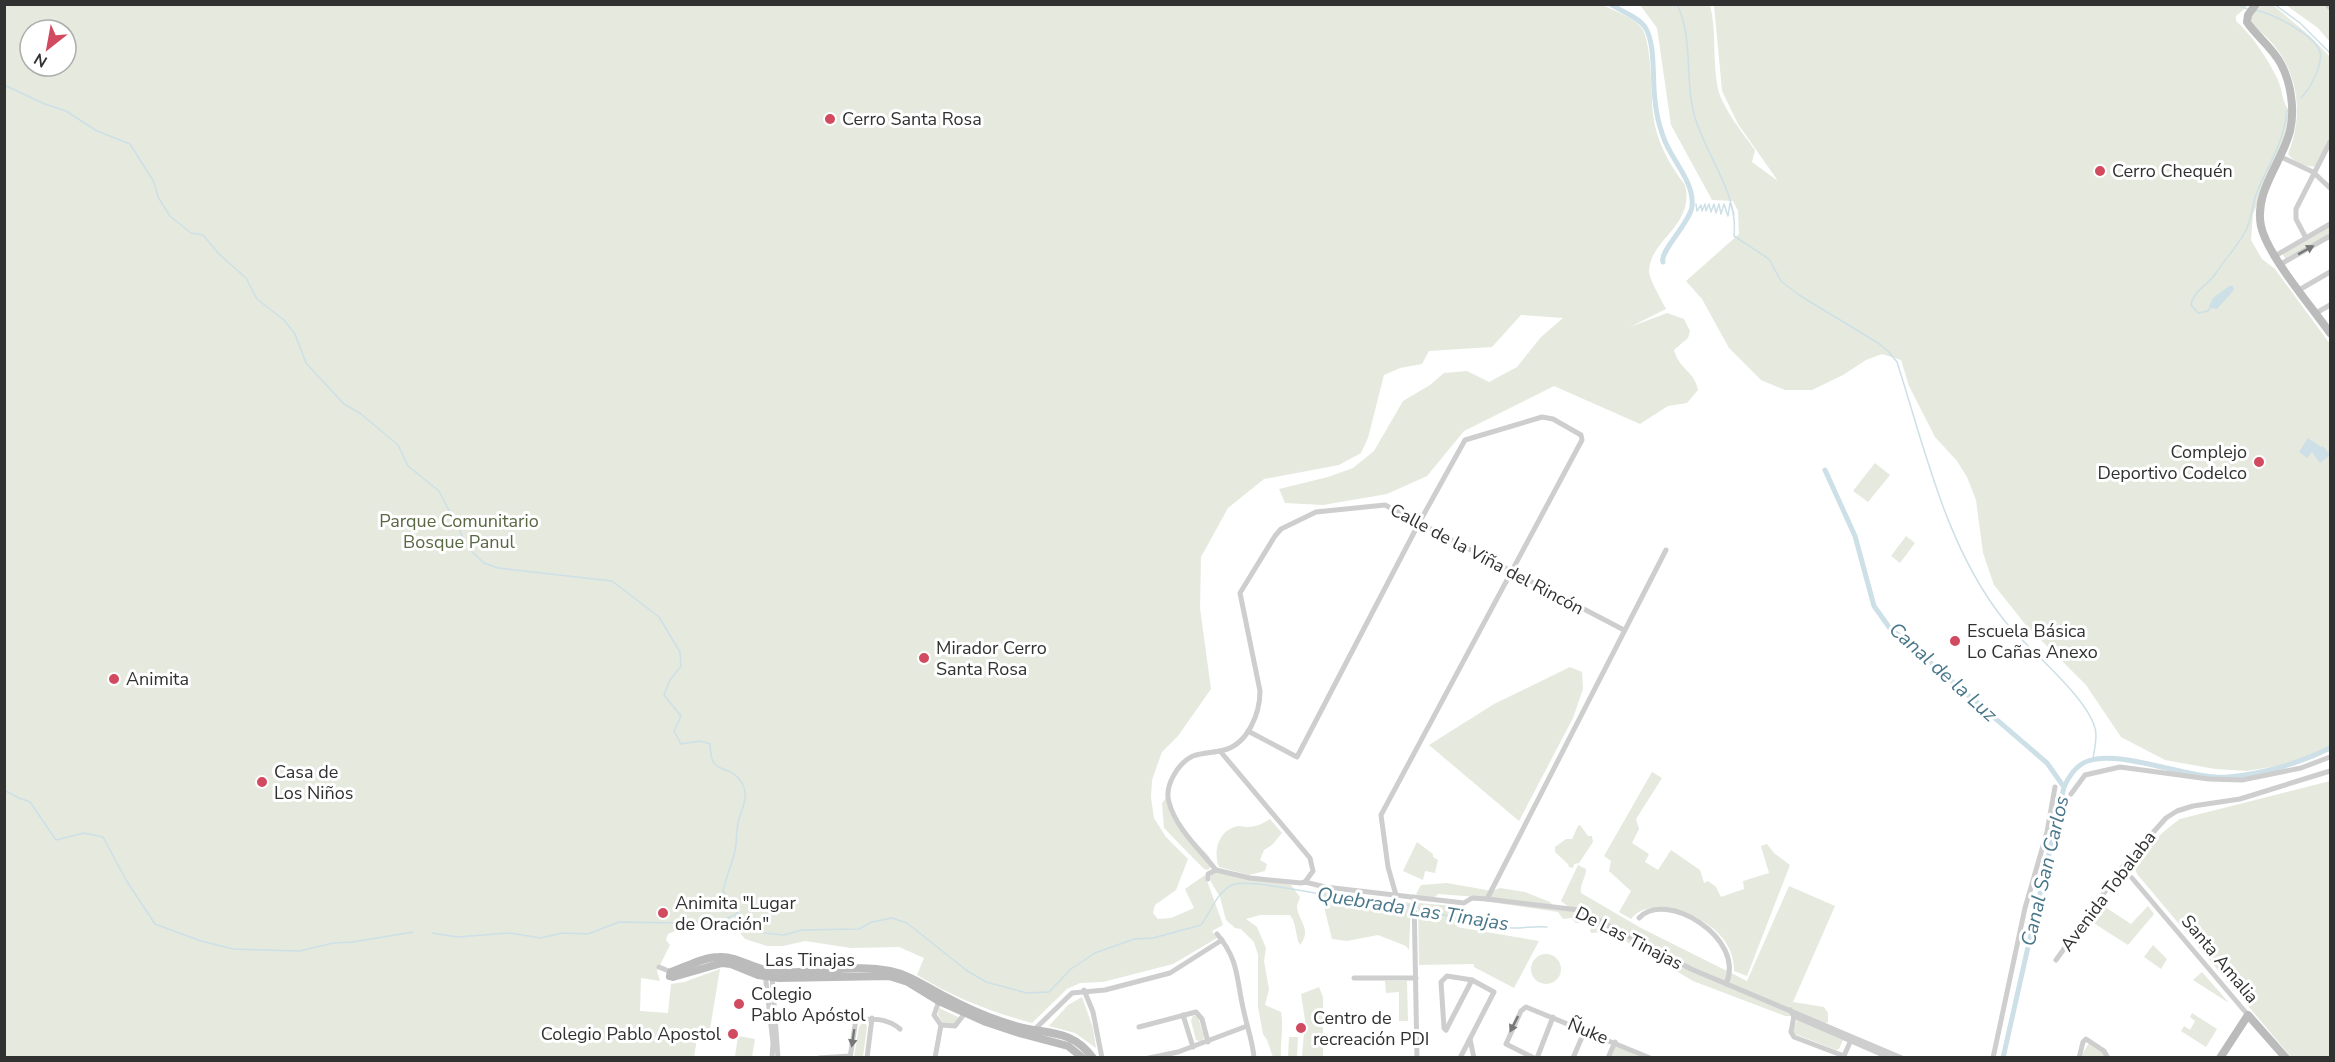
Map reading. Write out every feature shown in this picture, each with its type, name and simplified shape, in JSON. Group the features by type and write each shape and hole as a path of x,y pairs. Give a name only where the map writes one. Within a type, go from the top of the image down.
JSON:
{"street":[{"path":"2256,4 2248,15 2247,22 2274,53 2286,75 2292,105 2290,130 2263,196 2260,215 2263,234 2275,256 2331,333"},
{"path":"2327,4 2331,8"},
{"path":"2306,238 2296,219 2296,209 2313,172 2330,144"},
{"path":"2279,156 2313,172 2331,188"},
{"path":"2275,256 2331,224"},
{"path":"2281,264 2331,236"},
{"path":"2299,290 2331,272"},
{"path":"2316,313 2331,305"},
{"path":"1208,879 1208,874 1216,870 1180,825 1168,801 1172,780 1184,762 1198,754 1233,747 1248,732 1297,757 1465,440 1542,417 1561,423 1580,433 1582,440 1382,815 1388,867 1396,895"},
{"name":"Calle de la Viña del Rincón","path":"1248,732 1259,704 1260,691 1240,593 1277,533 1316,512 1376,504 1387,505 1624,630"},
{"path":"1487,899 1666,550"},
{"path":"1220,751 1310,858 1313,871 1305,882"},
{"path":"2071,794 2085,776 2120,767 2209,779 2242,780 2301,768 2331,757"},
{"name":"Avenida Tobalaba","path":"2056,960 2124,865 2166,818 2177,811 2193,806 2240,799 2331,771"},
{"path":"1993,1058 2025,908 2047,832 2055,787"},
{"name":"De Las Tinajas","path":"1216,870 1250,878 1305,882 1325,887 1464,903 1472,898 1579,910 1691,969 1902,1058"},
{"name":"Santa Amalia","path":"2132,878 2286,1058"},
{"path":"1414,897 1417,1058"},
{"path":"1640,918 1644,913 1658,910 1685,914 1700,923 1714,935 1727,954 1731,971 1726,984"},
{"path":"1217,934 1231,953 1238,969 1254,1058"},
{"path":"1031,1033 1067,996 1084,990 1105,990 1174,971 1222,940"},
{"name":"Las Tinajas","path":"671,972 670,976 673,977 722,963 769,974 889,976 908,982 939,1001 965,1013 1031,1033"},
{"path":"659,967 671,972"},
{"name":"Las Tinajas","path":"769,974 871,969 892,971 974,1010 1031,1033"},
{"path":"769,974 772,1058"},
{"path":"769,974 778,1058"},
{"path":"1460,1058 1494,992 1472,980 1447,976 1442,980 1444,1029 1447,1028 1472,980"},
{"path":"1354,978 1416,978"},
{"path":"1084,990 1093,1012 1101,1058"},
{"path":"939,1001 934,1015 941,1025 955,1026 965,1013"},
{"name":"Ñuke","path":"1535,1058 1506,1044 1521,1011 1526,1007 1650,1058"},
{"path":"1790,1010 1794,1016 1851,1038 1889,1057"},
{"path":"1139,1028 1196,1012 1208,1042"},
{"path":"819,1016 833,1020 872,1018 888,1020 900,1029"},
{"path":"1184,1016 1193,1047"},
{"path":"1794,1016 1791,1032 1794,1037 1843,1057 1851,1038"},
{"path":"2220,1058 2248,1016"},
{"path":"1535,1058 1553,1017"},
{"path":"872,1018 868,1056 875,1058"},
{"path":"819,1058 850,1057 856,1019"},
{"path":"935,1058 941,1025"},
{"path":"1149,1058 1193,1047 1247,1026"},
{"path":"1573,1058 1585,1030"},
{"path":"1031,1033 1067,1036 1089,1056 1096,1049 1099,1041"},
{"path":"1470,1036 1474,1058"},
{"path":"2079,1058 2086,1039 2104,1052 2108,1058"},
{"path":"1608,1058 1615,1042"}],"green space":[{"name":"Parque Comunitario Bosque Panul","path":"1601,4 1633,20 1641,27 1645,34 1649,56 1653,114 1657,134 1664,152 1685,185 1686,199 1684,211 1656,250 1649,271 1666,309 1630,327 1667,313 1684,319 1690,331 1688,338 1674,350 1696,383 1698,390 1687,403 1668,406 1640,424 1554,386 1464,431 1427,476 1387,494 1323,505 1285,503 1279,489 1328,477 1353,468 1374,451 1403,401 1430,385 1444,373 1467,371 1489,382 1517,367 1541,337 1563,318 1521,315 1492,347 1429,351 1422,364 1400,368 1384,375 1368,438 1361,453 1339,465 1264,479 1228,508 1201,557 1200,608 1211,689 1178,736 1162,752 1152,780 1151,798 1154,818 1166,837 1188,859 1176,890 1155,905 1153,913 1158,919 1171,918 1194,908 1185,889 1205,875 1223,925 1212,931 1217,938 1173,964 1103,982 1080,983 1067,989 1032,1023 973,1003 917,975 924,958 899,947 851,948 805,941 783,946 767,946 745,939 738,930 719,920 668,934 666,940 670,945 657,971 660,981 641,978 640,1011 668,1013 671,984 684,982 720,969 710,1029 699,1027 694,1057 5,1058 5,5"},
{"path":"1640,5 1710,5 1716,78 1720,96 1734,121 1755,150 1752,162 1778,181 1738,124 1722,91 1714,5 2249,5 2236,16 2236,21 2254,40 2269,63 2279,83 2285,105 2291,112 2288,131 2253,214 2251,240 2262,259 2275,269 2330,344 2330,751 2306,761 2247,771 2215,769 2165,760 2121,737 2086,685 2025,624 1994,585 1983,553 1976,500 1967,477 1957,461 1935,437 1909,386 1901,360 1882,354 1866,360 1843,375 1812,390 1785,390 1761,380 1729,348 1702,299 1686,281 1739,234 1738,211 1733,201 1712,200 1671,125 1657,28"},
{"path":"2258,5 2273,5 2310,36 2330,57 2330,141 2316,166 2300,164 2288,154 2296,126 2296,97 2288,69 2281,55 2251,20 2250,15"},
{"path":"2286,5 2325,5 2330,10 2330,42 2318,28"},
{"path":"2330,225 2330,235 2286,260 2282,253"},
{"path":"1875,463 1890,475 1868,502 1853,491"},
{"path":"1906,536 1915,543 1900,563 1891,556"},
{"path":"1570,667 1582,672 1583,689 1573,718 1519,821 1429,745 1494,704"},
{"path":"1652,772 1662,778 1636,819 1639,829 1632,843 1649,854 1645,862 1658,870 1671,850 1700,870 1704,883 1708,881 1716,887 1721,897 1744,889 1743,881 1769,873 1761,846 1767,844 1774,853 1790,865 1747,976 1734,971 1733,958 1721,936 1712,927 1689,914 1677,910 1655,908 1638,912 1631,919 1619,912 1631,891 1609,871 1611,861 1604,856"},
{"path":"2330,781 2330,1057 2291,1057 2137,874 2135,868 2154,840 2180,819"},
{"path":"1167,797 1182,829 1208,855 1213,864 1208,870 1204,869 1164,828 1162,803"},
{"path":"1270,819 1282,833 1272,845 1264,850 1260,860 1267,864 1265,871 1249,875 1219,867 1217,848 1226,832 1238,826 1256,826"},
{"path":"1580,825 1588,836 1592,836 1593,842 1573,868 1569,867 1555,852 1555,847 1566,839 1572,839"},
{"path":"1417,842 1438,860 1435,873 1425,871 1423,880 1403,871"},
{"path":"1578,865 1586,869 1581,893 1641,928 1747,981 1789,886 1835,906 1793,1002 1824,1007 1828,1013 1828,1022 1824,1024 1797,1016 1785,1016 1693,981 1627,942 1601,932 1591,933 1593,925 1591,923 1576,923 1571,918 1563,919 1558,912 1483,901 1477,897 1438,894 1432,900 1421,899 1416,894 1421,885 1447,883 1492,891 1500,888 1525,892 1550,902 1555,908 1569,907 1561,901"},
{"path":"1216,871 1291,885 1300,897 1297,906 1305,934 1300,945 1290,915 1260,915 1246,919 1257,927 1266,948 1264,961 1269,989 1265,1005 1281,1012 1281,1057 1273,1057 1263,1034 1258,1007 1258,955 1254,942 1241,929 1235,928 1226,920 1220,897 1211,882 1211,875"},
{"path":"1320,891 1411,903 1409,950 1406,946 1378,935 1347,941 1332,939"},
{"path":"1418,903 1466,907 1457,927 1539,941 1514,988 1474,967 1474,964 1419,965"},
{"path":"2148,906 2154,914 2128,945 2092,922 2105,907 2131,924"},
{"path":"2153,945 2167,959 2161,969 2144,957"},
{"path":"1546,954 1557,958 1561,969 1557,980 1546,984 1535,980 1531,969 1535,958"},
{"path":"2202,972 2229,1003 2193,980"},
{"path":"1385,981 1407,981 1408,1021 1399,1021 1399,992 1386,993"},
{"path":"1319,987 1323,997 1323,1057 1302,1057 1305,1020 1301,994"},
{"path":"1082,997 1093,1028 1096,1048 1075,1033 1049,1026 1068,1005"},
{"path":"939,1008 960,1018 955,1024 943,1023 938,1015"},
{"path":"2192,1013 2217,1029 2206,1047 2181,1031 2184,1026 2190,1030 2195,1021 2190,1017"},
{"path":"1193,1015 1198,1017 1204,1037 1202,1042 1196,1040 1191,1021"},
{"path":"1797,1019 1843,1040 1839,1049 1836,1050 1795,1034 1793,1032"},
{"path":"862,1023 866,1023 867,1027 863,1057 854,1057 859,1027"},
{"path":"738,1036 755,1039 752,1057 735,1057"},
{"path":"1289,1037 1298,1037 1297,1057 1288,1057"},
{"path":"2089,1043 2103,1051 2106,1057 2080,1058"},
{"path":"1615,1047 1619,1047 1643,1058 1611,1058"}],"shaded area":[{"path":"2229,286 2233,286 2234,290 2217,309 2210,308 2213,298"},
{"path":"2308,438 2321,447 2323,446 2330,455 2320,463 2312,452 2307,458 2299,452"}],"waterway":[{"path":"1610,4 1638,20 1648,34 1651,43 1654,92 1659,123 1666,145 1686,179 1692,197 1690,214 1665,252 1663,262"},
{"path":"1677,4 1685,28 1690,92 1696,122 1731,202 1734,236 1769,259 1781,281 1799,295 1878,343 1897,362 1939,496 1967,561 1984,592 2004,620 2068,687 2089,715 2096,732 2093,759"},
{"path":"2237,4 2247,9"},
{"path":"2274,4 2300,23 2330,53"},
{"path":"2255,10 2272,15 2302,32 2320,52 2320,63 2315,76 2301,98"},
{"path":"4,85 66,111 97,131 130,144 154,182 158,197 170,216 191,233 203,235 219,254 246,278 257,299 284,320 295,334 306,363 344,404 361,414 398,445 408,466 439,491 469,549 484,563 498,568 612,581 659,617 680,652 681,666 670,680 664,695 681,716 674,731 681,744 700,741 710,744 713,762 737,776 744,788 745,798 738,823 735,851 723,891 738,914 764,933 784,935 802,930 859,929 872,922 892,918 907,923 966,970 986,982 1027,993 1049,992 1071,969 1095,953 1134,939 1153,938 1201,925 1226,888 1240,883 1411,906"},
{"path":"2210,308 2208,311 2198,313 2191,305 2192,300 2216,273 2247,227 2257,192 2279,143 2287,110"},
{"path":"1696,204 1697,211 1701,205 1702,211 1705,204 1706,211 1709,204 1711,212 1714,204 1716,213 1719,204 1721,214 1724,204 1728,216 1730,203 1734,214"},
{"name":"Canal de la Luz","path":"1825,470 1855,536 1874,606 1889,627 2047,763 2064,787"},
{"name":"Canal de la Luz","path":"2003,1058 2064,787 2076,768 2088,761 2102,758 2137,762 2213,777 2229,777 2281,767 2330,748"},
{"path":"4,790 30,802 56,840 84,833 103,837 126,880 155,924 201,941 233,949 300,951 333,943 413,932"},
{"name":"Quebrada Las Tinajas","path":"1415,907 1489,926 1547,927"},
{"path":"432,933 457,937 510,933 541,938 562,933 588,934 619,922 678,923 725,919 737,914"}],"place":[{"name":"Cerro Santa Rosa","path":"830,119"},
{"name":"Cerro Chequén","path":"2100,171"},
{"name":"Complejo Deportivo Codelco","path":"2259,462"},
{"name":"Escuela Básica Lo Cañas Anexo","path":"1955,641"},
{"name":"Mirador Cerro Santa Rosa","path":"924,658"},
{"name":"Animita","path":"114,679"},
{"name":"Casa de Los Niños","path":"262,782"},
{"name":"Animita \"Lugar de Oración\"","path":"663,913"},
{"name":"Colegio Pablo Apóstol","path":"739,1004"},
{"name":"Centro de recreación PDI","path":"1301,1028"},
{"name":"Colegio Pablo Apostol","path":"733,1034"}],"water label":[{"name":"Canal San Carlos","path":"2045,871"}]}
